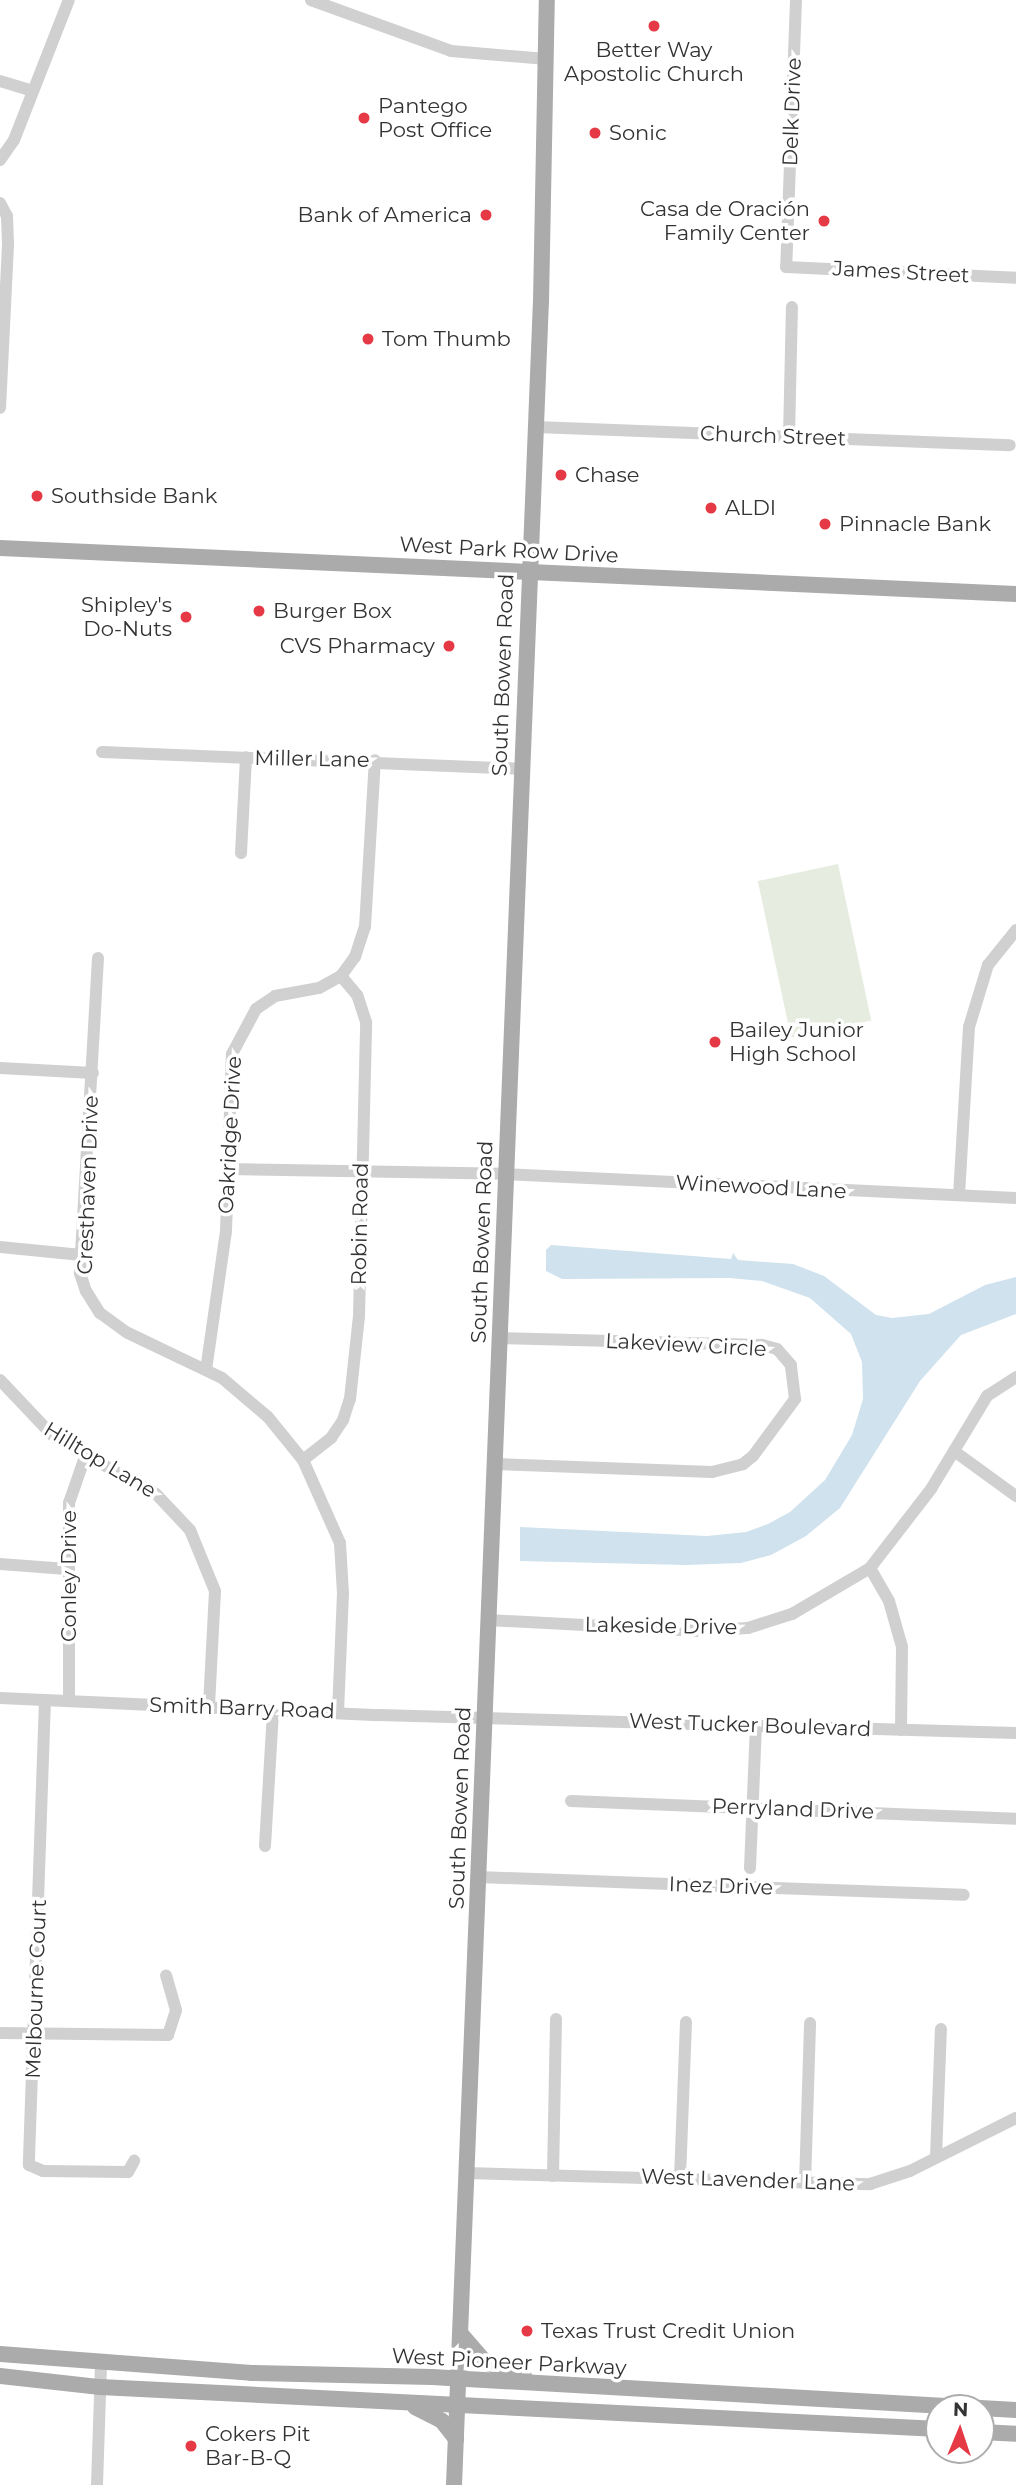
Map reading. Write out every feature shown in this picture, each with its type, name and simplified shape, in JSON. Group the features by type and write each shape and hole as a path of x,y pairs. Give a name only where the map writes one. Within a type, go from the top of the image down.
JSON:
{"main road":[{"name":"South Bowen Road","path":"454,2485 527,572 536,427 547,0"},
{"name":"West Park Row Drive","path":"0,548 1016,594"},
{"path":"460,2333 485,2362 544,2385"},
{"name":"West Pioneer Parkway","path":"0,2354 101,2363 458,2379 1016,2410"},
{"path":"0,2376 100,2387 925,2428"},
{"path":"739,2418 745,2395"},
{"path":"399,2402 425,2410 456,2439"},
{"path":"995,2433 1016,2434"}],"street":[{"path":"0,160 14,140 30,90 69,0"},
{"path":"311,0 451,51 546,59"},
{"name":"Delk Drive","path":"786,267 796,0"},
{"path":"0,81 30,90"},
{"path":"0,203 8,232 0,408"},
{"name":"James Street","path":"786,267 1016,278"},
{"path":"789,437 792,307"},
{"name":"Church Street","path":"536,427 1010,445"},
{"name":"Miller Lane","path":"102,752 375,760 521,769"},
{"path":"241,853 246,757"},
{"path":"341,976 355,957 365,927 375,760"},
{"path":"959,1195 969,1027 988,965 1016,930"},
{"name":"Cresthaven Drive","path":"97,958 93,1073 80,1273 86,1291 100,1313 128,1333 222,1378 268,1417 303,1460 340,1542 338,1712"},
{"name":"Oakridge Drive","path":"206,1370 226,1231 230,1065 245,1022 275,996 319,988 341,976"},
{"name":"Robin Road","path":"303,1460 331,1438 350,1399 359,1316 360,1171 366,1022 357,995 341,976"},
{"path":"0,1068 93,1073"},
{"name":"Winewood Lane","path":"228,1169 505,1174 1015,1198"},
{"path":"0,1247 82,1255"},
{"name":"Lakeview Circle","path":"494,1464 712,1472 743,1464 753,1456 795,1399 791,1365 777,1349 762,1345 499,1338"},
{"name":"Lakeside Drive","path":"488,1620 699,1631 748,1628 792,1614 870,1568 931,1489 986,1396 1016,1377"},
{"name":"Hilltop Lane","path":"0,1380 55,1438 166,1500 197,1543 215,1591 209,1707"},
{"path":"954,1451 1016,1496"},
{"name":"Conley Drive","path":"69,1701 67,1569 71,1490 86,1454"},
{"path":"0,1564 67,1569"},
{"path":"870,1568 889,1601 902,1647 901,1730"},
{"name":"Smith Barry Road","path":"0,1698 484,1716"},
{"name":"Melbourne Court","path":"45,1700 29,2165 43,2171 128,2172 134,2161"},
{"path":"265,1846 273,1710"},
{"name":"West Tucker Boulevard","path":"484,1716 1016,1733"},
{"path":"750,1868 756,1725"},
{"name":"Perryland Drive","path":"571,1801 1016,1819"},
{"name":"Inez Drive","path":"478,1877 964,1895"},
{"path":"0,2033 168,2035 176,2010 166,1975"},
{"path":"553,2176 556,2019"},
{"path":"680,2178 686,2022"},
{"path":"805,2184 810,2023"},
{"path":"936,2157 941,2029"},
{"name":"West Lavender Lane","path":"466,2173 805,2184 870,2183 936,2157 1016,2118"},
{"path":"97,2485 101,2363"}],"shaded area":[{"path":"838,864 871,1021 791,1038 758,881"}],"water":[{"path":"551,1245 731,1259 733,1253 738,1260 793,1264 824,1276 876,1315 892,1318 929,1314 985,1285 1016,1277 1016,1314 961,1335 920,1381 840,1508 806,1536 771,1555 741,1563 686,1565 520,1561 520,1527 707,1536 746,1532 768,1524 790,1512 825,1480 852,1435 863,1399 862,1362 851,1334 810,1298 762,1281 729,1278 562,1279 546,1271 546,1250"}],"place":[{"name":"Better Way Apostolic Church","path":"654,26"},
{"name":"Pantego Post Office","path":"364,118"},
{"name":"Sonic","path":"595,133"},
{"name":"Bank of America","path":"486,215"},
{"name":"Casa de Oración Family Center","path":"824,221"},
{"name":"Tom Thumb","path":"368,339"},
{"name":"Chase","path":"561,475"},
{"name":"Southside Bank","path":"37,496"},
{"name":"ALDI","path":"711,508"},
{"name":"Pinnacle Bank","path":"825,524"},
{"name":"Burger Box","path":"259,611"},
{"name":"Shipley's Do-Nuts","path":"186,617"},
{"name":"CVS Pharmacy","path":"449,646"},
{"name":"Bailey Junior High School","path":"715,1042"},
{"name":"Texas Trust Credit Union","path":"527,2331"},
{"name":"Cokers Pit Bar-B-Q","path":"191,2446"}]}
